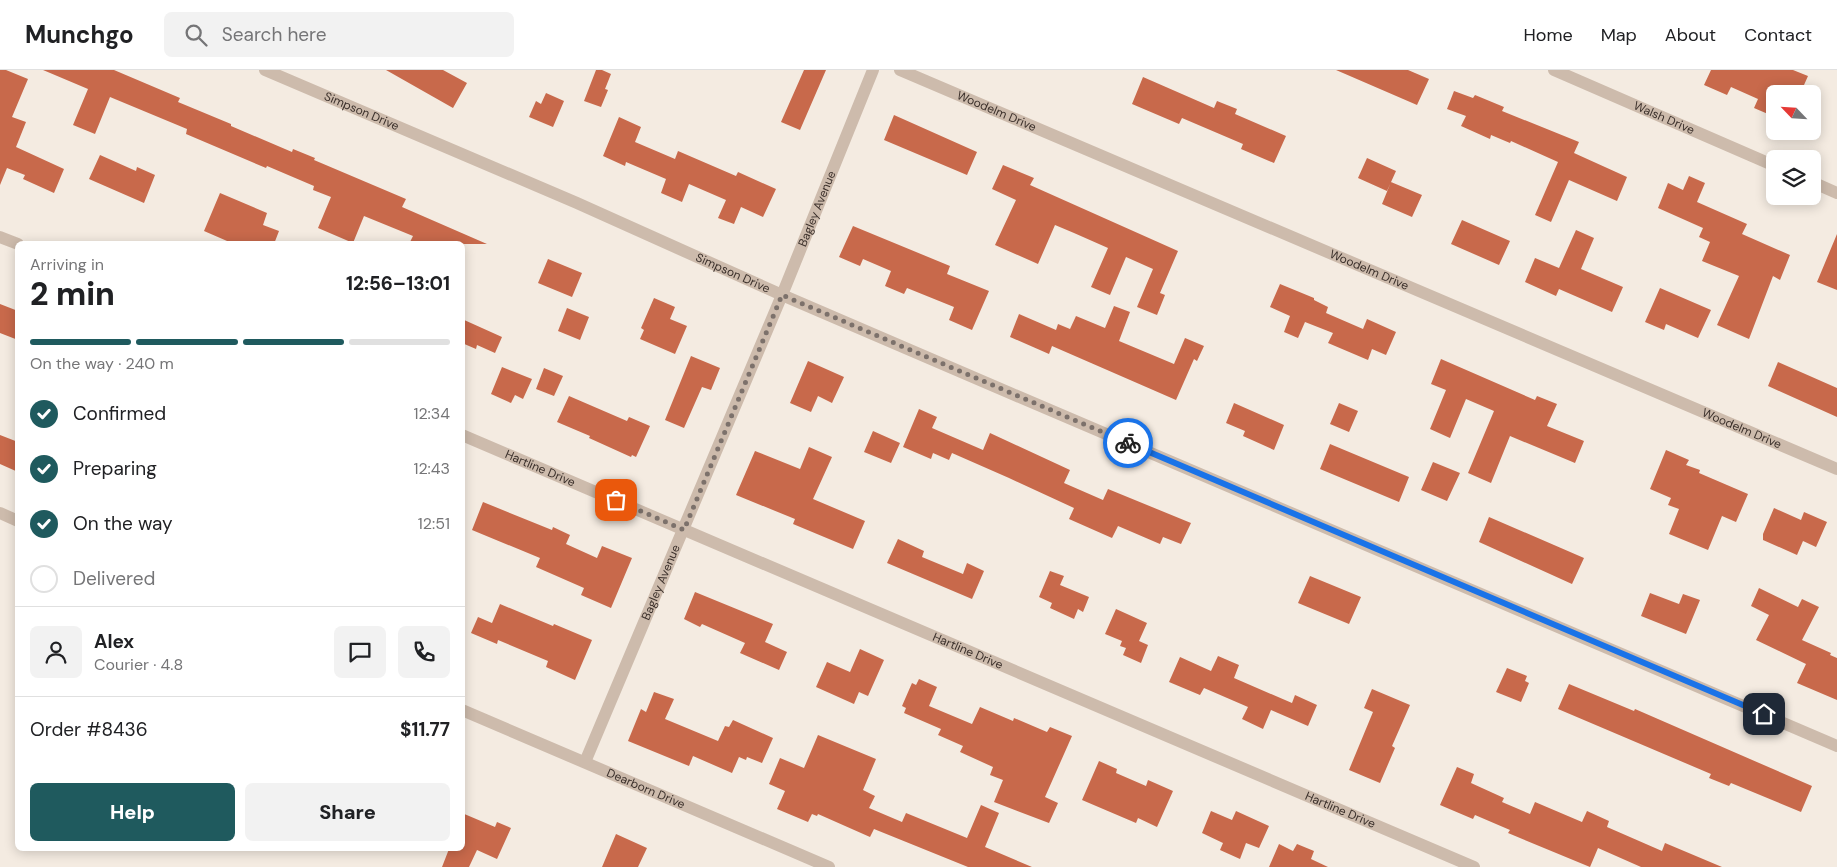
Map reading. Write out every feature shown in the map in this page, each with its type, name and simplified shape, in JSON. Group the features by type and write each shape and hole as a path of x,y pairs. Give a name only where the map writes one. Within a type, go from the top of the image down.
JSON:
{"street":[{"name":"Simpson Drive","path":"265,70 577,203 782,295 1837,746"},
{"name":"Bagley Avenue","path":"585,762 782,295 873,70"},
{"name":"Woodelm Drive","path":"900,70 1837,469"},
{"name":"Walsh Drive","path":"1554,70 1766,162"},
{"path":"1821,186 1837,193"},
{"path":"0,237 15,243"},
{"name":"Hartline Drive","path":"465,436 1474,867"},
{"path":"0,513 15,520"},
{"name":"Dearborn Drive","path":"465,711 828,867"}],"building":[{"path":"0,70 6,70 28,79 12,117 26,122 16,147 64,169 54,193 23,179 25,175 7,168 0,185"},
{"path":"43,70 114,70 180,98 178,102 231,124 231,126 292,152 293,149 315,158 314,160 406,199 402,207 487,244 465,244 465,241 410,241 413,236 364,216 354,241 348,241 318,228 331,197 313,190 314,186 186,134 187,129 110,97 95,134 73,125 88,89"},
{"path":"386,70 443,70 467,83 453,108"},
{"path":"596,70 602,70 611,74 605,89 608,90 601,107 584,101"},
{"path":"804,70 826,70 800,130 781,122"},
{"path":"1336,70 1408,70 1429,79 1417,105"},
{"path":"1711,70 1793,70 1808,76 1804,85 1766,85 1766,113 1754,108 1758,99 1731,87 1727,95 1704,85"},
{"path":"1143,77 1214,108 1217,101 1237,109 1235,114 1286,136 1274,163 1241,149 1243,144 1182,118 1179,124 1132,104"},
{"path":"1454,91 1473,98 1475,95 1504,107 1502,111 1579,142 1574,153 1627,177 1617,201 1569,180 1551,222 1535,215 1558,162 1511,141 1510,143 1491,135 1490,139 1461,126 1466,116 1447,109"},
{"path":"546,93 564,101 553,127 529,117 536,101 541,104"},
{"path":"894,115 977,152 967,175 884,140"},
{"path":"619,117 641,127 635,142 675,159 678,151 736,176 738,172 776,189 763,217 741,207 734,224 718,218 726,200 689,184 682,202 661,193 666,179 626,162 625,166 603,156"},
{"path":"100,155 136,171 137,167 155,175 144,203 89,179"},
{"path":"1367,158 1396,171 1387,191 1358,178"},
{"path":"1003,165 1034,178 1030,185 1178,251 1160,293 1165,295 1157,315 1137,307 1153,269 1126,257 1110,295 1091,287 1108,248 1074,233 1055,225 1038,264 995,245 1016,200 992,189"},
{"path":"1689,176 1705,183 1697,202 1747,224 1742,234 1790,255 1780,280 1773,276 1749,339 1717,325 1739,276 1702,261 1710,242 1699,237 1703,228 1658,208 1668,183 1683,190"},
{"path":"1391,182 1422,195 1412,217 1382,204"},
{"path":"220,193 267,213 263,225 279,231 275,241 227,241 204,231"},
{"path":"1462,220 1510,241 1499,265 1451,244"},
{"path":"853,226 950,266 947,274 989,291 972,330 949,320 954,307 907,288 904,294 885,286 891,271 863,259 860,266 839,257"},
{"path":"1576,230 1594,238 1581,269 1623,287 1612,312 1559,289 1556,296 1525,282 1535,258 1559,268"},
{"path":"1837,234 1837,290 1817,282"},
{"path":"548,259 582,273 572,297 538,283"},
{"path":"1280,284 1314,298 1314,300 1328,307 1326,313 1363,329 1367,319 1396,332 1386,355 1372,349 1368,360 1328,343 1333,333 1305,322 1298,338 1284,332 1290,316 1270,307"},
{"path":"1660,288 1711,310 1698,338 1666,324 1664,330 1645,322"},
{"path":"654,298 675,307 670,319 687,326 675,354 640,339 644,330 641,328"},
{"path":"0,304 15,310 15,339 0,333"},
{"path":"1114,306 1130,312 1119,341 1174,364 1185,338 1204,346 1197,361 1194,359 1176,400 1052,346 1049,354 1010,337 1019,314 1056,330 1058,324 1070,329 1076,316 1105,328"},
{"path":"567,308 589,317 580,340 558,331"},
{"path":"465,320 502,337 495,353 477,345 476,349 465,344"},
{"path":"691,356 720,368 711,390 702,387 684,428 665,420"},
{"path":"1441,359 1535,400 1537,396 1557,404 1547,426 1584,441 1575,463 1510,436 1491,483 1468,473 1494,411 1466,399 1450,438 1430,429 1446,390 1431,384"},
{"path":"808,361 844,377 832,403 818,396 811,412 790,403"},
{"path":"1778,362 1837,388 1837,417 1768,386"},
{"path":"502,367 532,379 523,399 515,395 511,403 491,394"},
{"path":"544,368 563,376 554,396 536,389"},
{"path":"569,396 627,421 629,417 650,426 636,457 632,455 631,457 557,422"},
{"path":"1234,403 1284,425 1274,450 1243,436 1245,431 1226,423"},
{"path":"1339,403 1358,411 1349,432 1330,424"},
{"path":"919,409 937,417 932,428 983,450 990,433 1070,470 1064,483 1103,500 1108,489 1191,523 1181,544 1163,537 1160,544 1118,526 1112,538 1069,519 1074,508 952,453 949,460 933,453 931,459 903,447"},
{"path":"873,431 900,443 891,463 864,452"},
{"path":"0,435 15,441 15,471 0,464"},
{"path":"1330,444 1409,477 1399,502 1320,469"},
{"path":"809,447 832,457 813,499 865,521 853,549 793,524 795,519 736,495 755,451 800,469"},
{"path":"1666,450 1689,460 1686,465 1700,470 1699,473 1748,494 1736,522 1722,516 1708,550 1669,534 1679,509 1668,505 1671,498 1650,489"},
{"path":"1433,462 1460,473 1447,501 1421,490"},
{"path":"483,502 552,530 553,527 570,535 566,544 597,558 602,546 632,558 611,608 581,595 584,588 536,567 540,558 472,530"},
{"path":"1774,508 1801,520 1804,512 1827,522 1816,547 1803,541 1797,555 1763,540 1763,534"},
{"path":"1489,517 1584,558 1572,584 1479,542"},
{"path":"898,539 924,551 922,557 963,574 967,563 984,571 972,599 887,563"},
{"path":"1050,571 1064,576 1060,585 1089,597 1083,612 1078,609 1074,619 1050,608 1052,603 1039,597"},
{"path":"1310,576 1361,597 1349,624 1298,603"},
{"path":"1759,588 1798,607 1802,599 1819,607 1802,640 1831,653 1830,655 1837,658 1837,700 1797,683 1806,664 1756,640 1769,615 1751,606"},
{"path":"695,592 773,624 765,642 787,652 779,670 740,653 745,643 702,624 700,627 684,619"},
{"path":"1650,593 1679,604 1683,594 1700,600 1686,634 1641,616"},
{"path":"500,604 592,640 575,680 546,667 548,661 498,640 497,644 471,633 478,617 492,623"},
{"path":"1116,609 1147,623 1139,641 1148,645 1141,663 1123,655 1126,648 1120,646 1122,641 1105,634"},
{"path":"860,649 884,660 868,696 859,692 854,704 816,687 827,662 850,672"},
{"path":"1218,656 1239,665 1234,678 1292,703 1295,695 1317,705 1308,726 1271,710 1263,729 1242,719 1248,707 1204,688 1200,695 1169,682 1180,657 1211,671"},
{"path":"1507,668 1527,676 1525,681 1529,683 1521,702 1496,692"},
{"path":"919,679 937,687 929,706 972,724 980,707 1013,721 1014,718 1047,732 1050,727 1072,736 1045,797 1058,803 1049,823 994,802 1003,780 990,775 993,767 960,752 963,746 938,735 941,729 904,713 906,708 902,706 912,683 916,685"},
{"path":"1569,684 1634,711 1635,709 1812,786 1801,812 1731,783 1729,786 1709,778 1711,774 1558,709"},
{"path":"1372,689 1410,705 1392,746 1395,748 1380,783 1349,770 1373,712 1364,708"},
{"path":"654,692 674,699 665,719 718,741 725,726 729,727 733,720 773,738 762,763 747,757 746,760 739,757 732,773 693,756 689,766 628,741 641,709 646,712"},
{"path":"818,735 876,759 863,790 875,796 869,808 902,822 906,813 967,838 981,805 999,813 985,847 1032,867 968,867 874,829 870,837 818,814 817,816 812,814 808,822 777,809 785,791 769,784 780,758 804,768"},
{"path":"1099,761 1117,769 1116,773 1146,786 1148,780 1173,791 1157,827 1138,818 1136,823 1082,800"},
{"path":"1457,767 1474,774 1471,783 1504,798 1502,802 1530,814 1535,802 1582,822 1587,811 1609,821 1607,827 1662,851 1665,843 1722,867 1641,867 1598,848 1590,867 1508,833 1510,830 1475,815 1473,819 1440,805"},
{"path":"1211,811 1232,820 1236,811 1269,826 1259,848 1246,843 1240,859 1220,850 1223,843 1202,833"},
{"path":"465,814 495,827 497,822 511,828 497,859 477,850 469,867 442,867 448,851 465,851"},
{"path":"616,834 647,848 638,867 602,867"},
{"path":"1279,844 1293,851 1297,844 1314,851 1311,859 1328,867 1269,867"}],"way so far":[{"path":"616,500 684,530 782,295 1128,443"}],"route":[{"path":"1128,443 1764,714"}]}
